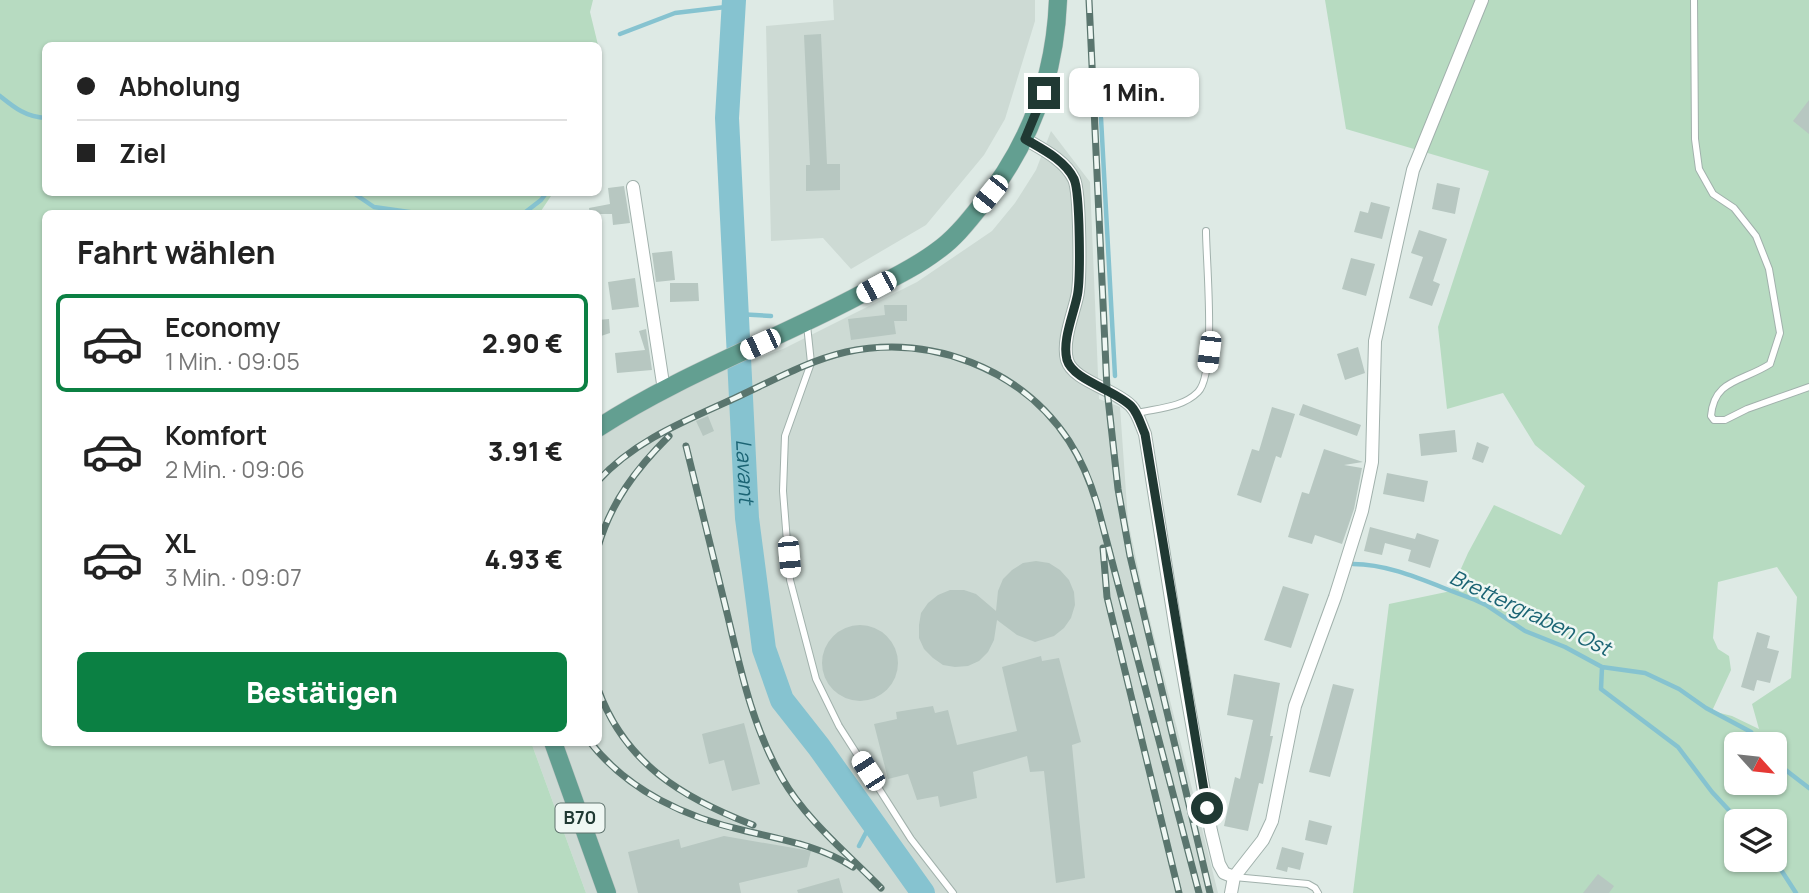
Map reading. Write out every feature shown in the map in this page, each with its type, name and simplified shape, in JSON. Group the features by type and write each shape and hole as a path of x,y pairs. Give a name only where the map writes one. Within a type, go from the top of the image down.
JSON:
{"main road":[{"path":"602,425 664,390 807,323 899,275 939,250 990,194 1010,167 1025,139 1044,93 1052,59 1058,0"},
{"name":"B70","path":"554,746 607,893"}],"street":[{"path":"1231,893 1234,877 1263,840 1272,821 1295,706 1335,597 1362,511 1372,462 1375,341 1413,170 1482,0"},
{"path":"1025,139 1065,166 1075,181 1080,250 1079,289 1066,345 1068,364 1074,372 1119,397 1137,413 1145,434 1211,831 1219,864 1224,873 1234,877"},
{"path":"633,187 664,390"}],"lane":[{"path":"1695,0 1695,139 1699,169 1713,194 1734,208 1756,236 1769,269 1780,333 1770,364 1718,391 1712,402 1711,416 1714,420 1725,420 1747,409 1809,387"},
{"path":"1137,413 1172,407 1188,401 1201,388 1207,373 1209,352 1206,230"},
{"path":"807,323 811,363 785,436 783,491 793,592 816,679 839,726 911,839 953,893"},
{"path":"1234,877 1308,884 1318,893"}],"shaded area":[{"path":"833,0 1035,0 1035,21 1005,119 984,155 926,225 851,269 823,238 771,241 766,26 834,20"},
{"path":"1051,131 1090,182 1099,399 1120,407 1128,521 1218,893 586,893 532,746 602,746 602,414 783,349 917,282 992,231 1015,203 1036,170"}],"green space":[{"path":"0,0 593,0 590,12 597,42 42,42 42,196 551,196 542,210 42,210 42,746 532,746 586,893 0,893"},
{"path":"1325,0 1809,0 1809,893 1353,893 1389,604 1451,591 1494,505 1561,535 1585,486 1535,445 1503,393 1447,409 1438,327 1489,171 1346,129","holes":["1777,567 1797,597 1791,678 1752,704 1759,729 1732,716 1712,711 1731,670 1729,656 1718,649 1713,638 1718,582"]}],"building":[{"path":"821,34 827,164 840,164 840,190 806,191 806,165 810,165 804,35"},
{"path":"1809,100 1809,134 1793,121"},
{"path":"1437,183 1460,188 1455,214 1432,209"},
{"path":"624,186 630,223 613,225 612,214 602,214 602,210 589,210 610,204 608,188"},
{"path":"1371,202 1390,207 1382,239 1354,232 1360,211 1368,213"},
{"path":"1419,230 1447,239 1433,281 1440,284 1432,306 1409,298 1423,257 1411,253"},
{"path":"672,251 675,280 656,282 652,253"},
{"path":"1351,258 1375,264 1366,296 1342,289"},
{"path":"635,278 639,307 612,310 608,282"},
{"path":"670,283 698,283 699,301 670,302"},
{"path":"884,305 907,305 907,321 894,321 896,334 851,340 848,319 885,315"},
{"path":"609,319 610,333 602,336 602,320"},
{"path":"646,329 652,370 617,373 615,353 645,350 639,331"},
{"path":"1358,347 1365,373 1345,380 1337,354"},
{"path":"1303,404 1361,425 1357,436 1299,415"},
{"path":"1272,407 1295,414 1281,458 1276,456 1261,503 1237,495 1252,449 1259,451"},
{"path":"708,416 714,431 703,436 696,421"},
{"path":"1455,430 1457,452 1421,456 1419,434"},
{"path":"1477,442 1489,447 1483,463 1472,459"},
{"path":"1324,449 1363,462 1344,465 1362,468 1354,509 1342,544 1315,535 1312,544 1288,537 1302,492 1309,494"},
{"path":"1387,473 1428,481 1424,502 1383,494"},
{"path":"1370,527 1415,539 1417,533 1439,540 1430,568 1408,561 1411,550 1385,543 1382,555 1364,551"},
{"path":"1023,563 1049,563 1060,570 1069,580 1074,592 1075,605 1071,618 1054,636 1035,642 1017,635 997,620 994,640 988,652 979,661 968,666 943,665 924,649 919,638 921,613 938,595 950,590 964,590 976,594 996,611 998,591 1003,579"},
{"path":"1283,586 1309,594 1291,648 1264,640"},
{"path":"860,625 874,628 887,636 895,649 898,663 895,677 887,690 874,698 860,701 846,698 833,690 825,677 822,663 825,649 833,636 846,628"},
{"path":"1757,632 1770,636 1767,648 1779,651 1770,683 1757,680 1754,691 1741,687"},
{"path":"1041,656 1042,661 1059,658 1081,742 1072,745 1085,878 1056,883 1044,771 1030,772 1027,756 973,772 977,798 940,807 938,796 917,800 908,774 888,779 874,724 897,719 896,712 933,706 935,713 948,710 957,745 1017,731 1002,667"},
{"path":"1234,674 1280,683 1263,784 1259,783 1248,831 1224,826 1235,777 1240,779 1253,720 1227,715"},
{"path":"1333,684 1354,689 1330,777 1309,772"},
{"path":"744,723 760,784 732,791 724,760 709,764 702,734"},
{"path":"1309,820 1332,826 1327,845 1305,840"},
{"path":"724,836 811,851 807,867 739,883 741,893 638,893 628,852 679,839 681,848"},
{"path":"1282,847 1304,853 1300,870 1288,867 1287,872 1276,869"},
{"path":"1598,874 1614,886 1609,893 1583,893"},
{"path":"839,878 843,893 798,893 797,890"}],"waterway":[{"name":"Lavant","path":"734,0 727,118 747,518 764,649 782,700 819,747 923,893"},
{"path":"620,34 675,13 734,6"},
{"path":"0,96 27,114 42,117"},
{"name":"Brettergraben Ost","path":"1101,118 1115,376"},
{"path":"358,196 374,207 395,210"},
{"path":"528,210 544,196"},
{"name":"Brettergraben Ost","path":"737,314 771,316"},
{"name":"Brettergraben Ost","path":"1353,564 1399,572 1473,599 1525,631 1565,647 1602,667 1645,673 1679,689 1706,708 1751,732"},
{"path":"1602,667 1601,689 1678,747 1728,809"},
{"name":"Brettergraben Ost","path":"1787,771 1809,788"},
{"path":"859,846 872,821"},
{"path":"1782,872 1796,893"}],"railway":[{"path":"1089,0 1107,389 1118,489 1130,556 1210,893"},
{"path":"602,477 628,454 661,433 789,372 846,352 910,348 941,353 971,362 1026,394 1049,415 1069,441 1092,487 1199,893"},
{"path":"602,534 626,487 669,436"},
{"path":"686,446 743,679 763,739 782,778 803,808 881,888"},
{"path":"1103,548 1107,597 1179,893"},
{"path":"602,698 624,738 640,758 659,775 703,803 753,825"},
{"path":"594,746 622,775 660,800 681,810 724,825 815,849 853,867"}],"route":[{"path":"1044,93 1025,139 1065,166 1075,181 1080,250 1079,289 1066,345 1068,364 1074,372 1107,388 1131,406 1137,413 1145,434 1207,808"}]}
